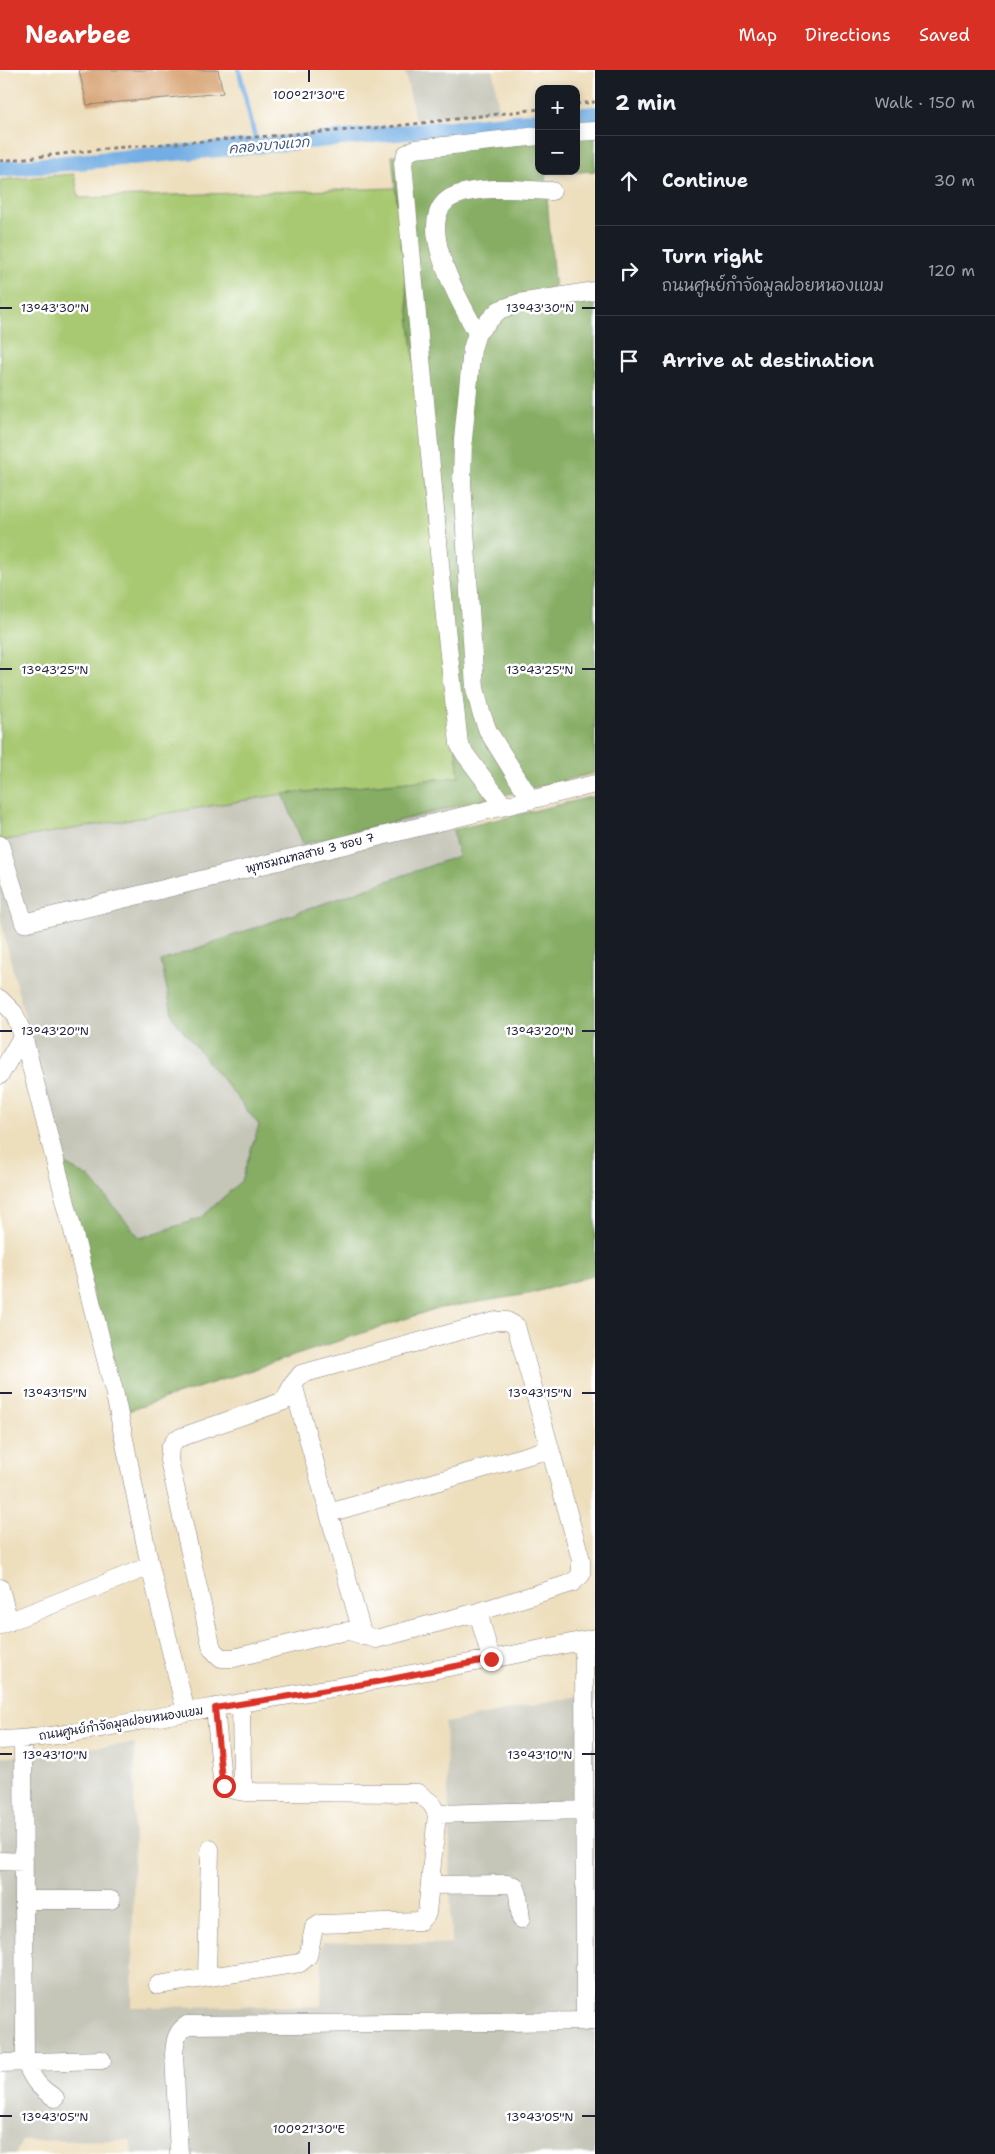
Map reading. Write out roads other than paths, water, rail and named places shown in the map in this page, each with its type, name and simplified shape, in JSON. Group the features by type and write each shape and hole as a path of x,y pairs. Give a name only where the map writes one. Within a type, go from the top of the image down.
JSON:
{"street":[{"path":"580,132 595,130"},
{"path":"504,806 459,744 446,628 403,163 406,154 415,149 535,136"},
{"path":"477,333 457,296 443,263 437,242 436,222 439,209 447,199 457,194 475,191 552,191"},
{"path":"531,800 488,731 475,688 462,482 463,439 472,349 477,333 499,310 512,305 595,291"},
{"name":"พุทธมณฑลสาย 3 ซอย 7","path":"0,845 24,923 595,784"},
{"path":"0,998 14,1014 23,1035 115,1395 150,1566 186,1712"},
{"path":"0,1075 23,1035"},
{"path":"496,1321 507,1321 516,1326 581,1560 581,1575 572,1584 478,1612 376,1639 349,1631 234,1658 221,1658 212,1649 170,1460 170,1448 176,1440 284,1402 293,1384 301,1374 496,1321"},
{"path":"293,1384 363,1636"},
{"path":"329,1513 550,1449"},
{"path":"0,1588 4,1624 150,1566"},
{"path":"478,1612 491,1659"},
{"path":"179,2154 174,2054 180,2030 187,2025 590,2021 590,1905 585,1810 590,1762 590,1640"},
{"name":"ถนนศูนย์กำจัดมูลฝอยหนองแขม","path":"0,1740 78,1732 186,1712 376,1682 590,1640"},
{"path":"242,1703 242,1777 245,1792"},
{"path":"158,1985 300,1963 308,1956 314,1928 320,1924 420,1921 427,1913 437,1814 431,1802 418,1793 245,1792 228,1789 224,1786 222,1780 215,1708"},
{"path":"22,1739 25,2061 40,2088 55,2098"},
{"path":"437,1814 585,1810"},
{"path":"207,1978 210,1849"},
{"path":"0,1861 24,1862"},
{"path":"430,1885 507,1884 515,1886 518,1894 521,1919"},
{"path":"24,1900 111,1900"},
{"path":"0,2063 102,2060"}],"waterway":[{"path":"239,70 257,146"},
{"name":"คลองบางแวก","path":"580,116 595,114"},
{"name":"คลองบางแวก","path":"0,169 535,120"}]}
